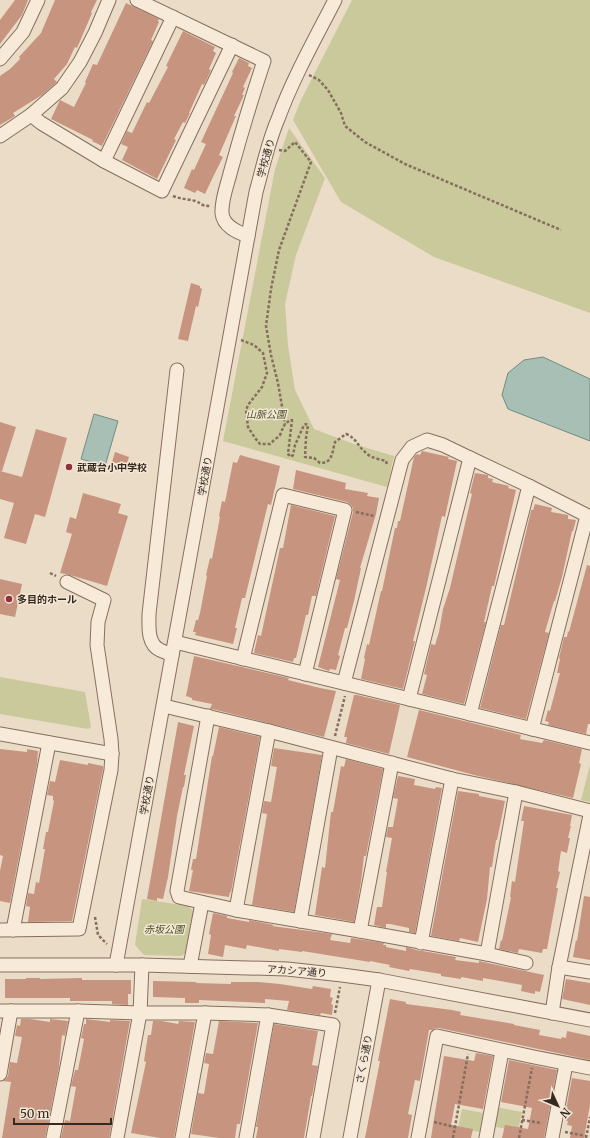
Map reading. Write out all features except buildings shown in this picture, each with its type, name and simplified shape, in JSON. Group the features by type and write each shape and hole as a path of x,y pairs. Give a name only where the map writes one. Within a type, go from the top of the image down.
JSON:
{"street":[{"path":"0,59 23,32 38,0"},
{"path":"0,136 31,115 62,88 80,62 95,33 109,0"},
{"path":"137,0 264,61 246,115 224,197 222,214 232,229 248,236"},
{"name":"学校通り","path":"116,965 256,192 277,120 290,89 335,0"},
{"path":"104,161 173,17"},
{"path":"31,115 41,123 104,161 162,191 232,45"},
{"path":"177,370 149,620 149,631 153,645 159,650 174,649 243,659 590,743"},
{"path":"346,684 386,519 402,460 412,447 427,440 443,445 589,516 532,729"},
{"path":"409,699 470,458"},
{"path":"470,714 529,486"},
{"path":"243,659 283,495 346,510 305,674"},
{"path":"49,743 6,930 80,929 111,770 111,739 97,645 98,622 104,600 67,582"},
{"path":"164,706 269,731 452,779 516,792 590,811"},
{"path":"208,716 177,891 179,897 236,910 487,954 526,963"},
{"path":"236,910 269,731"},
{"path":"0,734 112,754"},
{"path":"300,921 331,748"},
{"path":"360,931 392,763"},
{"path":"421,943 452,779"},
{"path":"487,954 516,792"},
{"path":"552,1013 559,967 590,815"},
{"path":"190,966 202,903"},
{"name":"アカシア通り","path":"0,965 142,965 287,969 379,980 590,1020"},
{"path":"117,1138 140,1014 142,965"},
{"path":"559,967 590,972"},
{"name":"さくら通り","path":"350,1138 379,980"},
{"path":"52,1138 78,1010"},
{"path":"0,1074 6,1011 78,1010 140,1014 205,1013 268,1015 333,1026 313,1138"},
{"path":"182,1138 205,1013"},
{"path":"246,1138 268,1015"},
{"path":"418,1138 437,1036 502,1051 590,1068"},
{"path":"486,1138 502,1051"},
{"path":"553,1131 566,1064"}],"path":[{"path":"300,70 319,80 328,90 341,113 345,126 364,142 405,164 561,230"},
{"path":"285,151 295,142 311,162 279,250 271,289 266,326 285,424"},
{"path":"162,191 180,198 197,201 202,206 211,206 222,214"},
{"path":"229,339 240,340 254,345 263,353 267,373 262,387 248,405 246,410 248,427 260,444 270,444 279,436 285,424 292,420 288,454 291,457 304,425 306,424 308,425 305,458 314,458 320,463 326,463 332,456 335,442 346,434 351,436 364,452 370,456 386,461 388,466"},
{"path":"346,510 386,519"},
{"path":"331,748 346,684"},
{"path":"94,913 98,935 110,948"},
{"path":"333,1026 342,975"},
{"path":"453,1138 470,1044"},
{"path":"519,1138 534,1057"},
{"path":"522,1120 553,1131 586,1137 590,1117"},
{"path":"422,1120 455,1127"}],"green space":[{"path":"352,0 590,0 590,313 434,257 341,202 293,120 301,100"},
{"name":"山脈公園","path":"289,128 325,178 296,255 285,304 288,345 295,390 314,429 354,444 394,456 387,487 223,441 275,169"},
{"path":"0,677 85,692 91,727 88,729 0,714"},
{"path":"590,765 590,802 581,800"},
{"name":"赤坂公園","path":"142,899 188,906 195,913 187,952 181,956 144,955 135,945"},
{"path":"495,1107 522,1112 518,1131 491,1126"},
{"path":"462,1109 483,1113 480,1132 458,1128"}],"shaded area":[{"path":"543,357 590,379 590,441 508,409 502,395 508,373 524,360"},
{"path":"94,414 118,421 105,466 81,459"}],"place":[{"name":"武蔵台小中学校","path":"69,467"},
{"name":"多目的ホール","path":"9,599"}]}
